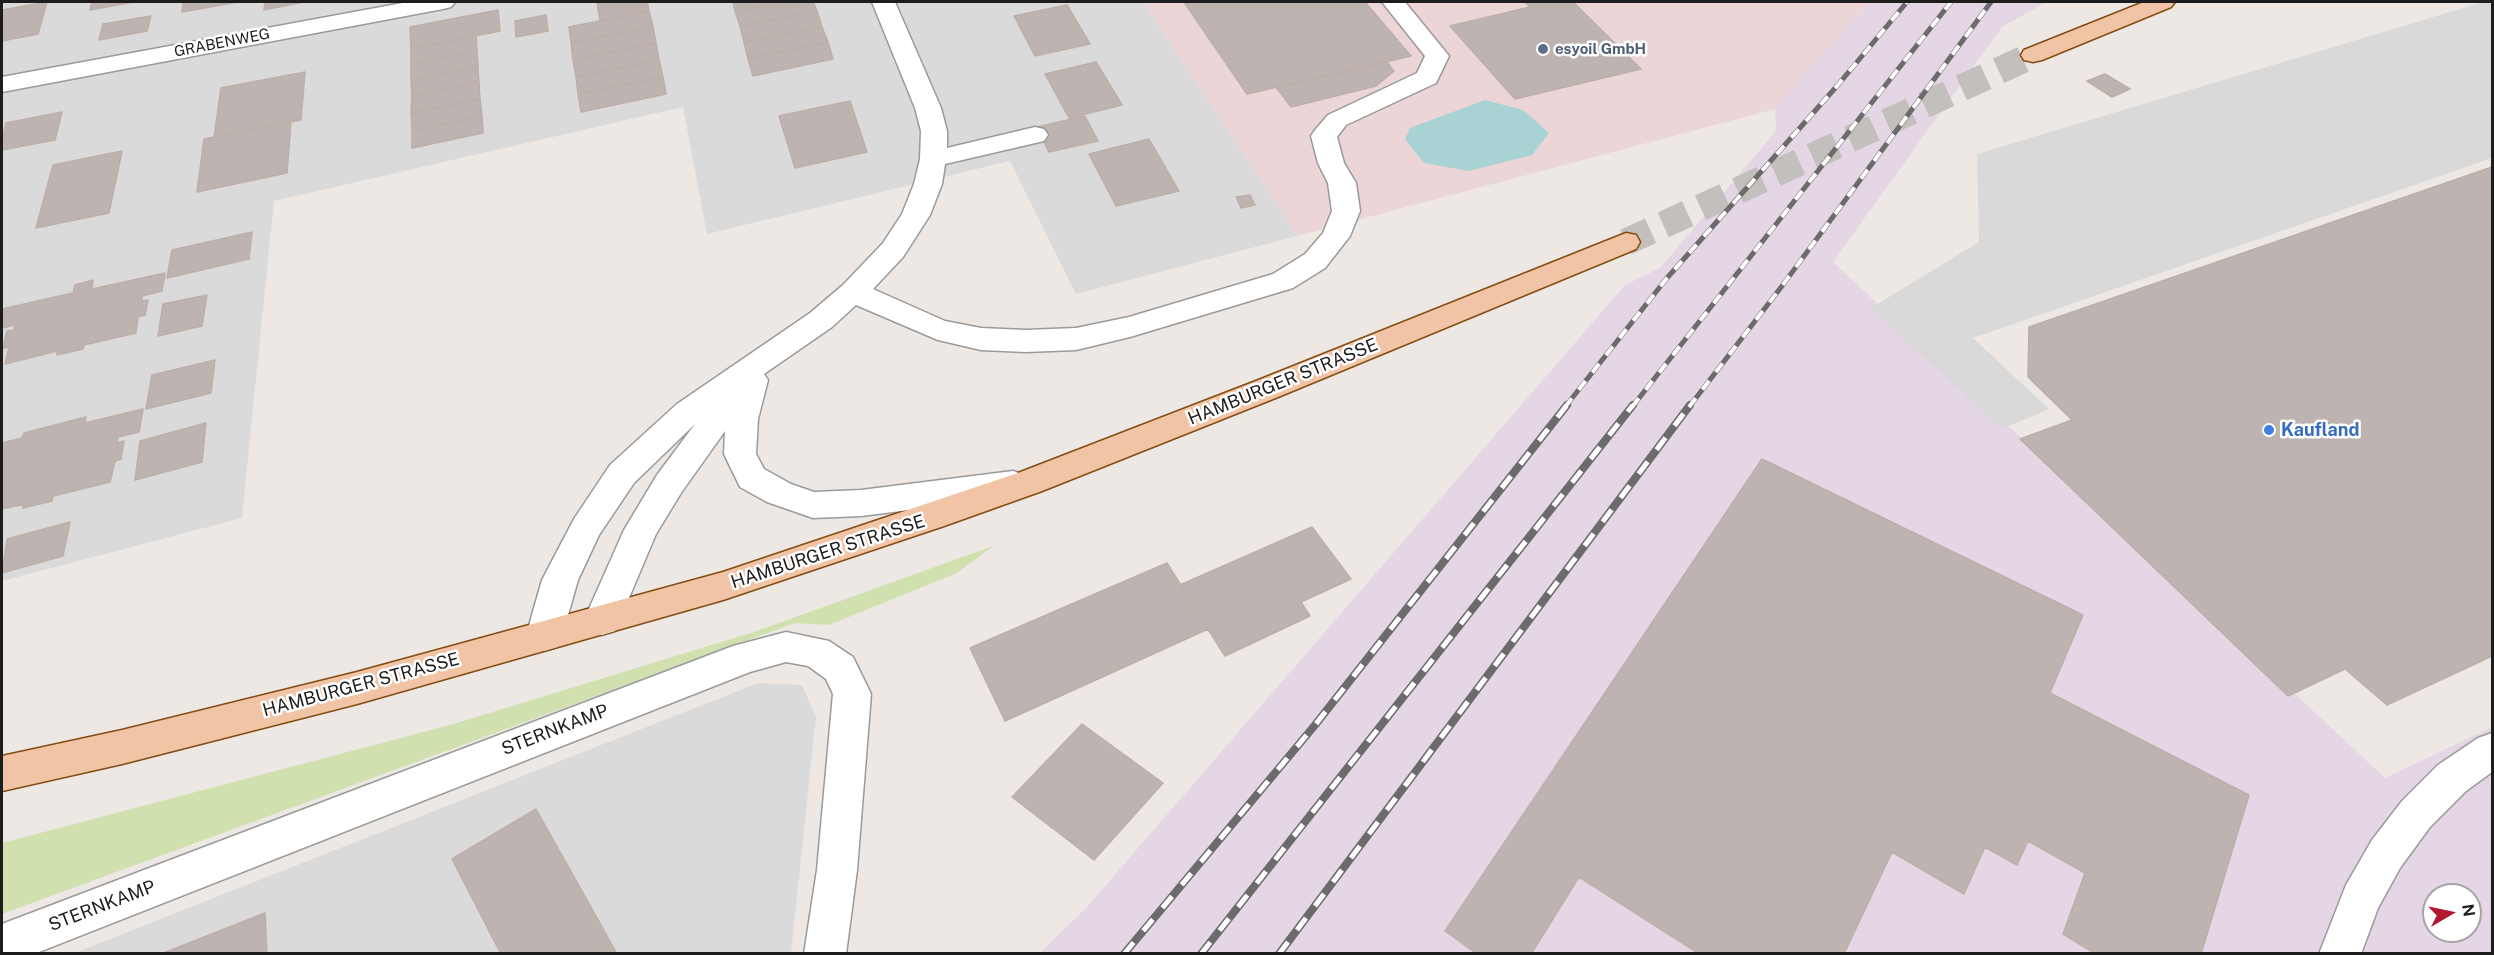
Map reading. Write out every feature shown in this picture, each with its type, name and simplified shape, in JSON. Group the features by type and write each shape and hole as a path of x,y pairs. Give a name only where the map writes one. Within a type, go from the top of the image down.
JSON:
{"main road":[{"path":"2033,55 2163,2"},
{"name":"HAMBURGER STRASSE","path":"2,774 122,747 312,699 544,636 723,586 933,518 1268,389 1626,242"}],"street":[{"name":"GRABENWEG","path":"2,85 443,2"},
{"path":"544,636 560,579 586,528 622,474 688,412 821,320 853,292 892,250 916,215 928,184 933,159 934,130 928,108 884,2"},
{"path":"853,292 938,330 981,339 1026,341 1076,339 1130,327 1283,281 1315,261 1336,236 1346,211 1342,183 1331,163 1324,136 1337,120 1427,78 1437,56 1393,2"},
{"path":"933,159 1035,135"},
{"path":"602,620 641,530 669,484 712,425 771,355"},
{"path":"752,380 742,419 740,454 752,478 788,496 813,505 852,503 1030,482"},
{"name":"STERNKAMP","path":"2,945 735,661 786,647 816,652 840,668 852,694 837,870 825,954"},
{"path":"2340,954 2361,899 2386,854 2416,814 2452,778 2493,750"}],"shaded area":[{"path":"2,2 1143,2 1297,236 1076,294 1010,161 707,234 683,107 274,201 242,518 2,581"},
{"path":"1143,2 1869,2 1775,109 1297,236"},
{"path":"1869,2 2047,2 2002,27 1833,262 2385,778 2492,727 2492,953 1039,954 1087,907 1625,285 1660,268 1776,131 1775,109"},
{"path":"2483,2 2492,2 2492,158 1973,338 2049,409 2002,429 1871,308 1979,242 1977,154"},
{"path":"758,683 802,685 816,717 791,953 72,954"}],"green space":[{"path":"993,546 957,573 829,625 795,623 2,914 2,843 450,725 754,632"}],"water":[{"path":"1485,100 1523,110 1549,133 1532,155 1469,171 1424,163 1405,139 1410,128"}],"building":[{"path":"47,2 38,34 2,41 2,10"},
{"path":"92,2 134,2 90,10"},
{"path":"183,2 238,2 182,12"},
{"path":"265,2 304,2 264,10"},
{"path":"597,2 628,2 630,15 600,21"},
{"path":"628,2 647,2 649,11 630,15"},
{"path":"733,2 782,2 735,11"},
{"path":"782,2 813,2 817,11 740,26 735,11"},
{"path":"1184,2 1365,2 1411,56 1247,94"},
{"path":"1525,2 1573,2 1641,69 1515,99 1450,26 1530,7"},
{"path":"1067,5 1090,44 1035,56 1014,16"},
{"path":"498,10 500,31 411,49 410,27"},
{"path":"649,11 653,27 571,43 569,27"},
{"path":"817,11 822,27 744,42 740,26"},
{"path":"546,15 548,31 516,37 515,21"},
{"path":"151,16 147,31 99,40 103,24"},
{"path":"653,27 656,43 573,60 571,43"},
{"path":"822,27 828,42 748,59 744,42"},
{"path":"476,36 477,51 411,64 411,49"},
{"path":"828,42 833,59 753,76 748,59"},
{"path":"656,43 659,60 576,77 573,60"},
{"path":"477,51 478,67 411,80 411,64"},
{"path":"659,60 663,77 578,94 576,77"},
{"path":"1096,62 1122,105 1069,118 1045,74"},
{"path":"1387,62 1394,71 1376,86 1291,107 1276,87"},
{"path":"478,67 479,83 412,96 411,80"},
{"path":"305,72 301,120 214,137 221,88"},
{"path":"2105,74 2130,89 2112,97 2087,81"},
{"path":"663,77 666,94 581,112 578,94"},
{"path":"479,83 480,99 411,113 412,96"},
{"path":"480,99 482,116 412,131 411,113"},
{"path":"850,101 867,152 795,168 779,116"},
{"path":"62,112 55,140 2,150 6,123"},
{"path":"482,116 483,133 412,148 412,131"},
{"path":"1085,116 1098,141 1049,152 1037,127"},
{"path":"291,122 287,173 197,192 204,139"},
{"path":"1149,139 1179,191 1116,206 1089,154"},
{"path":"122,151 109,213 36,228 53,165"},
{"name":"Kaufland","path":"2492,167 2492,656 2387,705 2345,669 2288,696 2020,439 2072,420 2028,377 2029,327"},
{"path":"1250,195 1255,205 1241,208 1236,197"},
{"path":"252,232 249,259 167,278 172,250"},
{"path":"165,273 162,291 142,296 142,301 148,300 145,315 138,317 136,333 84,345 83,349 57,355 57,351 5,364 9,347 3,348 7,331 14,330 15,325 2,328 2,309 73,293 75,285 93,280 92,289"},
{"path":"207,295 202,326 158,336 163,304"},
{"path":"215,360 211,393 146,409 152,375"},
{"path":"143,409 139,432 118,437 117,443 124,441 121,459 115,461 110,482 53,496 52,501 23,508 24,504 2,509 2,443 22,438 24,433 86,417 85,423"},
{"path":"206,423 202,462 135,480 140,441"},
{"path":"1762,459 2083,615 2050,693 2249,795 2201,954 2096,954 2063,934 2085,873 2028,841 2017,865 1985,847 1964,894 1892,852 1844,954 1694,954 1695,951 1579,877 1531,954 1477,954 1445,931"},
{"path":"70,522 63,556 2,573 7,539"},
{"path":"1312,527 1351,579 1301,602 1310,616 1225,656 1180,585"},
{"path":"1167,563 1208,629 1120,669 1081,600"},
{"path":"1081,600 1120,669 1005,721 970,648"},
{"path":"1082,724 1163,783 1094,860 1012,797"},
{"path":"536,809 611,943 594,954 501,954 452,859"},
{"path":"265,913 267,954 161,954"},
{"path":"611,943 617,954 594,954"}],"tunnel":[{"path":"1626,242 2033,55"}],"railway":[{"path":"1565,407 1667,278 1837,86 1907,2"},
{"path":"1632,407 1951,2"},
{"path":"1689,407 1782,286 1991,2"},
{"path":"1124,954 1315,725 1567,405"},
{"path":"1201,954 1633,405"},
{"path":"1279,954 1690,405"}],"place":[{"name":"esyoil GmbH","path":"1543,49"},
{"name":"Kaufland","path":"2269,430"}]}
